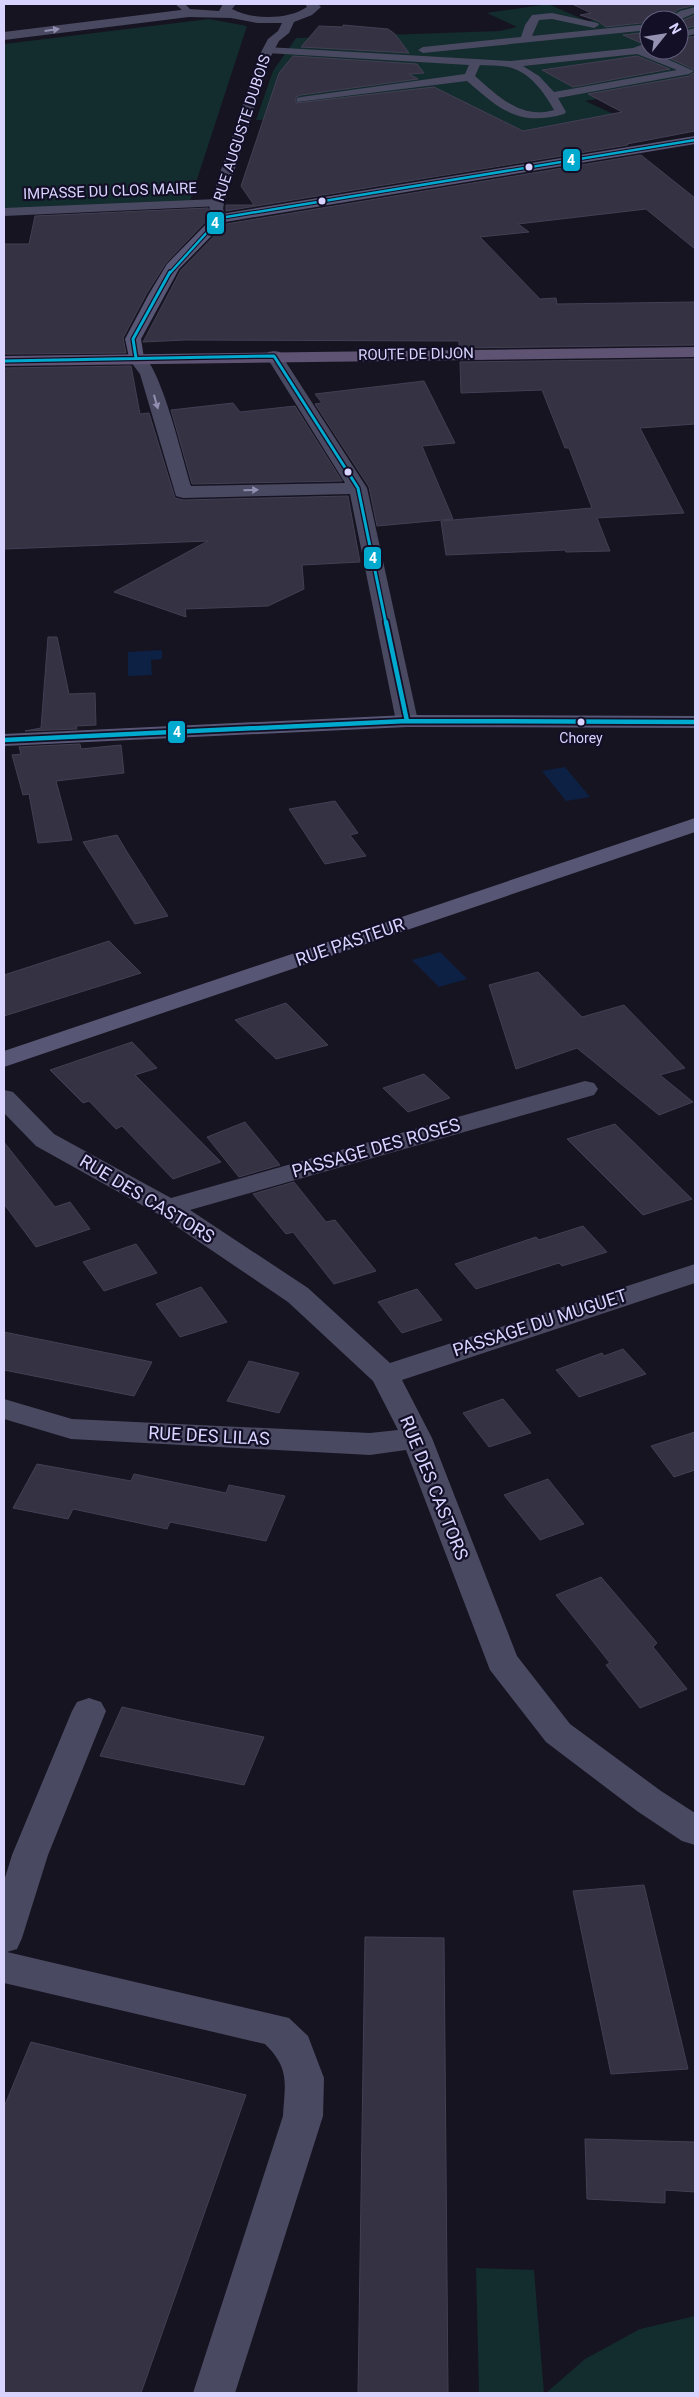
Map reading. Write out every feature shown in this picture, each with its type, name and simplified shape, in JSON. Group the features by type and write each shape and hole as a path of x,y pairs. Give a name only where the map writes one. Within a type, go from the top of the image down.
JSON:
{"main road":[{"name":"ROUTE DE DIJON","path":"4,361 695,352"}],"street":[{"path":"4,36 230,9 251,20 296,16 315,5"},
{"name":"RUE AUGUSTE DUBOIS","path":"218,210 270,45 283,33 289,20 296,16"},
{"name":"RUE AUGUSTE DUBOIS","path":"251,20 263,27 270,45"},
{"path":"358,488 183,492 148,373 136,358 133,339 174,266 218,210 695,140"},
{"path":"274,356 358,488 407,721"},
{"path":"4,740 407,721 695,722"},
{"name":"RUE PASTEUR","path":"4,1059 695,825"},
{"name":"PASSAGE DES ROSES","path":"168,1208 516,1107 585,1089"},
{"name":"RUE DES CASTORS","path":"4,1098 45,1140 168,1208 298,1295 385,1375 417,1438 502,1661 558,1733 649,1801 695,1831"},
{"name":"PASSAGE DU MUGUET","path":"385,1375 695,1273"},
{"name":"RUE DES LILAS","path":"4,1409 71,1429 370,1444 417,1438"},
{"path":"4,1938 30,1856 90,1711"},
{"path":"4,1968 276,2030 294,2048 305,2078 303,2116 214,2393"}],"lane":[{"path":"180,4 190,13"},
{"path":"669,7 676,10"},
{"path":"526,38 530,26 536,17 552,16 612,30"},
{"path":"360,56 639,28"},
{"path":"270,45 360,56 475,64 511,64 638,50 689,71 548,92"},
{"path":"469,76 475,64"},
{"path":"301,100 469,76 496,100 523,116 546,118 560,112 536,77 511,64"},
{"path":"548,92 672,64"},
{"name":"IMPASSE DU CLOS MAIRE","path":"4,212 218,210"}],"green space":[{"path":"548,4 587,21 639,13 639,60 689,60 689,10 640,10 626,4 695,4 695,34 690,35 695,38 695,83 585,101 620,117 500,135 475,114 256,120 273,71 296,38 500,31 517,27 487,13"},
{"path":"209,19 247,26 190,201 4,210 4,44"},
{"path":"476,2268 534,2270 544,2393 479,2393"},
{"path":"695,2316 695,2393 546,2393 585,2359 640,2329"}],"water":[{"path":"162,650 162,659 151,660 152,675 128,676 128,652"},
{"path":"565,767 590,797 566,801 542,771"},
{"path":"440,952 467,979 439,987 412,960"}],"building":[{"path":"572,4 695,4 678,10 639,10 639,23 606,27 598,21 580,15 591,13"},
{"path":"695,15 695,26 689,28 689,18"},
{"path":"343,25 388,29 395,34 409,53 301,47 319,26 343,27"},
{"path":"639,33 639,42 623,35"},
{"path":"695,36 695,70 673,60 689,60 689,38"},
{"path":"293,56 417,64 424,73 409,74 418,79 301,95 296,97 296,103 434,87 523,131 622,112 588,94 689,76 695,72 695,131 628,145 226,211 226,205 254,205 241,186 279,73"},
{"path":"637,56 639,60 647,60 670,69 573,87 542,70"},
{"path":"641,155 695,198 695,249 646,209 518,224 529,232 480,237 540,299 556,298 557,304 695,302 695,345 459,348 459,341 185,340 143,342 181,270 226,224"},
{"path":"208,208 210,217 166,263 147,293 123,338 126,353 4,354 4,244 29,244 35,216"},
{"path":"695,359 695,424 640,428 684,513 597,518 610,551 566,552 565,550 446,555 441,521 592,508 569,448 565,448 542,390 461,393 460,362"},
{"path":"131,366 140,414 149,413 175,498 183,500 348,496 360,562 302,565 304,589 268,606 185,609 186,617 114,592 208,541 4,549 4,368"},
{"path":"424,381 455,443 422,446 453,519 377,526 369,487 315,404 322,403 315,394"},
{"path":"233,403 240,412 295,406 342,481 192,484 171,410"},
{"path":"48,637 57,637 69,694 95,693 96,725 76,726 77,729 25,731 41,728"},
{"path":"80,744 81,749 121,745 124,773 56,781 72,840 38,843 29,794 23,795 12,755 21,754 19,747"},
{"path":"335,801 358,833 350,835 366,856 325,864 289,809"},
{"path":"117,835 168,916 135,924 83,842"},
{"path":"109,941 141,973 4,1016 4,975"},
{"path":"538,972 582,1017 624,1005 685,1068 660,1075 693,1102 659,1115 577,1048 516,1069 489,985"},
{"path":"286,1003 328,1045 276,1059 235,1020"},
{"path":"132,1042 157,1068 135,1075 221,1162 173,1179 122,1126 116,1129 89,1101 83,1103 50,1070"},
{"path":"424,1074 450,1098 408,1112 383,1088"},
{"path":"245,1122 280,1165 239,1177 207,1137"},
{"path":"615,1124 692,1199 643,1215 567,1139"},
{"path":"4,1142 55,1207 70,1202 90,1229 36,1247 4,1204"},
{"path":"294,1182 326,1222 335,1220 376,1271 334,1284 293,1232 286,1234 253,1194"},
{"path":"583,1226 607,1252 562,1266 559,1263 476,1289 455,1264 536,1237 539,1240"},
{"path":"136,1244 157,1273 104,1291 83,1262"},
{"path":"201,1287 227,1322 180,1337 156,1304"},
{"path":"417,1289 442,1320 402,1333 378,1302"},
{"path":"4,1332 152,1362 134,1396 4,1370"},
{"path":"623,1349 646,1374 579,1397 556,1370 602,1353 604,1356"},
{"path":"249,1361 299,1373 279,1413 227,1401"},
{"path":"503,1399 531,1433 489,1447 463,1413"},
{"path":"695,1432 695,1470 674,1477 651,1446"},
{"path":"37,1464 131,1481 134,1474 226,1493 229,1485 285,1496 266,1541 170,1522 167,1529 73,1509 68,1519 13,1508"},
{"path":"548,1479 584,1524 540,1540 504,1495"},
{"path":"601,1577 657,1643 653,1647 687,1689 640,1708 606,1665 610,1663 556,1595"},
{"path":"122,1707 264,1737 244,1785 100,1756"},
{"path":"644,1885 688,2069 611,2074 573,1891"},
{"path":"365,1937 444,1938 448,2393 358,2393"},
{"path":"31,2042 246,2095 141,2393 4,2393 4,2107"},
{"path":"585,2139 695,2142 695,2192 665,2190 665,2203 587,2199"}],"transit line":[{"name":"4","path":"136,358 133,339 173,267 220,218 695,140"},
{"name":"4","path":"4,361 274,356 358,488 407,721"},
{"name":"4","path":"4,740 407,721 695,722"}],"place":[{"name":"Chorey","path":"581,722"}]}
